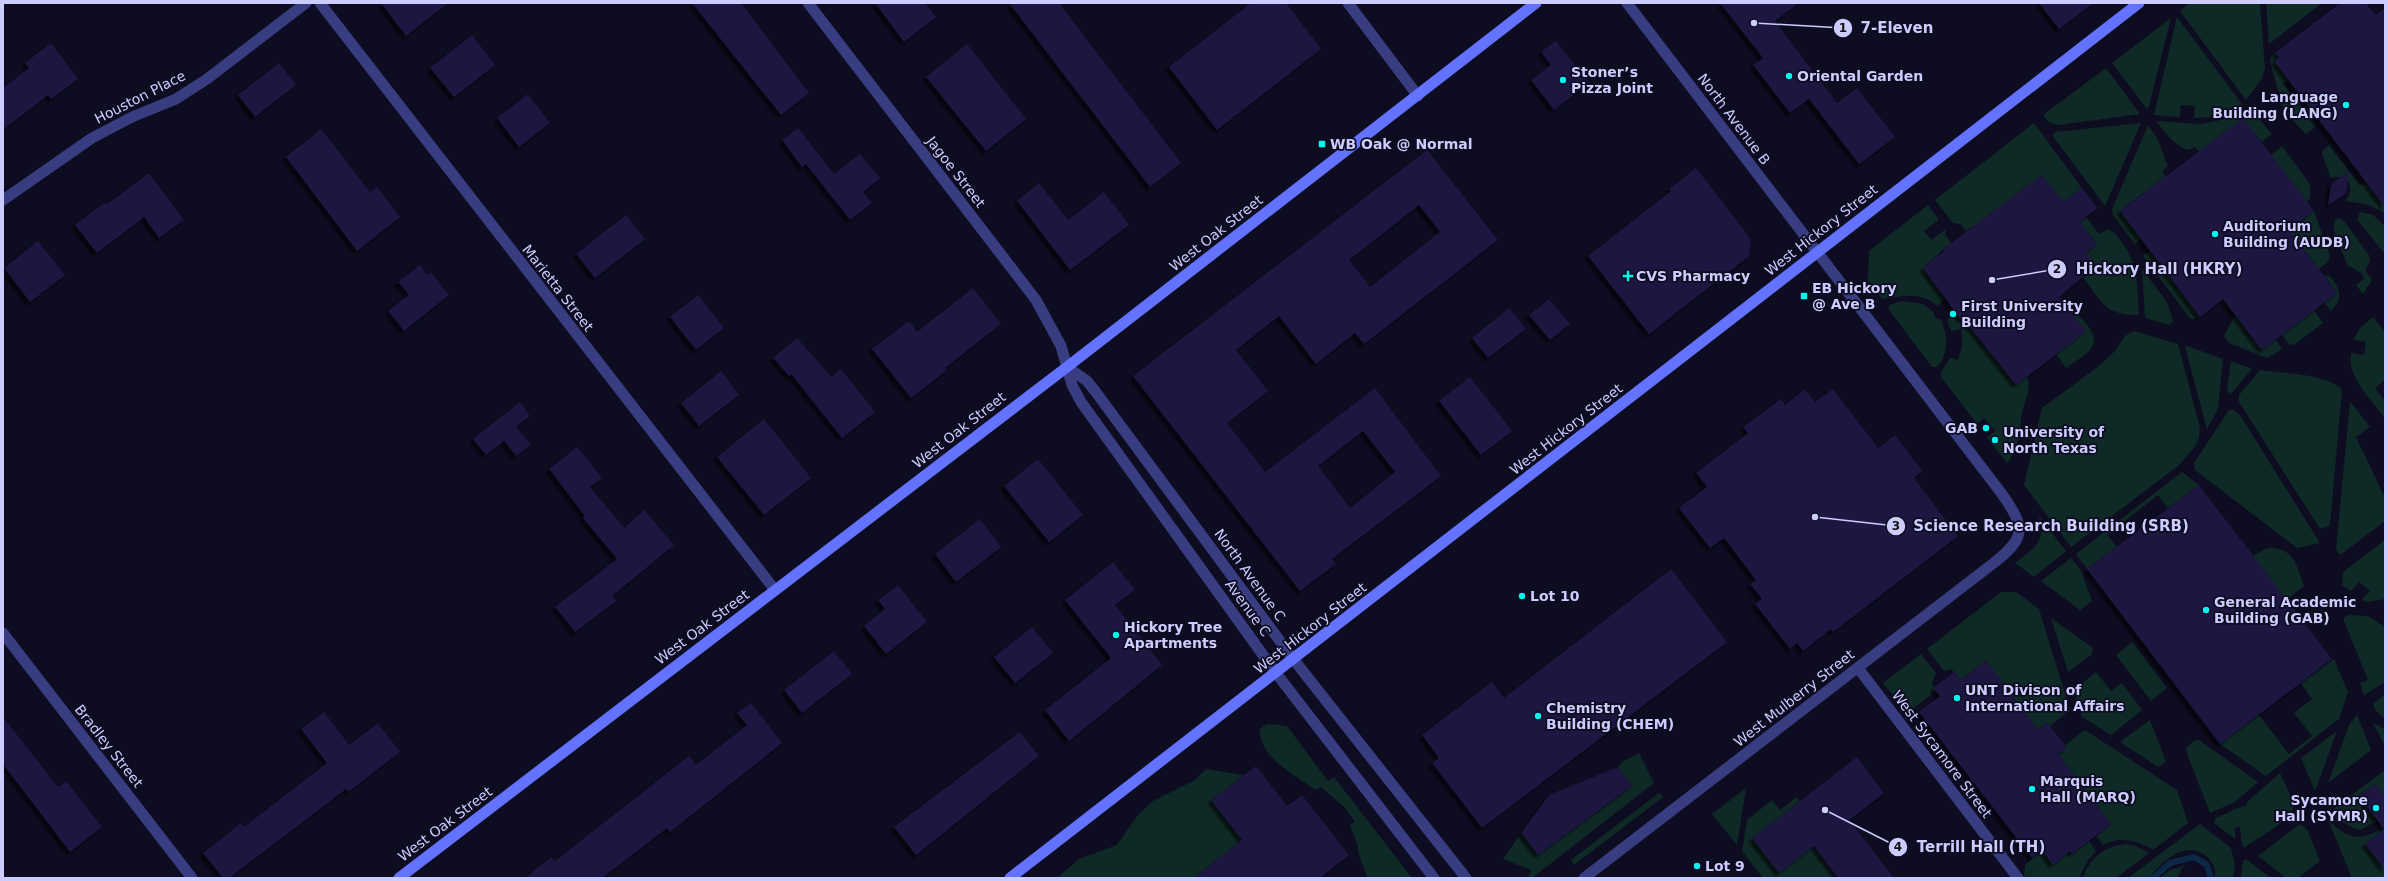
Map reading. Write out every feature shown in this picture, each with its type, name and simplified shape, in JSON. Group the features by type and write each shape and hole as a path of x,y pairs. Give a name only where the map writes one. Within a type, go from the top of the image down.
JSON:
{"main road":[{"name":"West Oak Street","path":"399,878 1067,367 1536,3"},
{"name":"West Hickory Street","path":"1010,878 1294,660 2139,3"}],"street":[{"name":"Houston Place","path":"3,200 92,138 132,117 176,99 207,79 306,3"},
{"name":"Marietta Street","path":"320,3 775,590"},
{"name":"Jagoe Street","path":"808,3 1036,300 1060,346 1067,367"},
{"path":"1348,3 1418,96"},
{"name":"North Avenue B","path":"1627,3 2002,494 2019,522 2019,538"},
{"name":"North Avenue C","path":"1067,367 1087,381 1096,391 1294,660 1466,878"},
{"name":"Avenue C","path":"1067,367 1072,385 1081,402 1276,673 1434,878"},
{"name":"West Mulberry Street","path":"1584,878 2005,554 2019,538"},
{"name":"Bradley Street","path":"3,633 192,878"},
{"name":"West Sycamore Street","path":"1858,668 2018,878"}],"green space":[{"path":"2189,3 2260,3 2265,69 2261,80 2246,100 2180,11"},
{"path":"2266,3 2322,3 2269,44"},
{"path":"2177,17 2242,104 2238,108 2220,115 2194,118 2195,106 2181,105 2180,117 2154,115"},
{"path":"2171,18 2149,106 2147,109 2112,63"},
{"path":"2275,53 2279,57 2274,61 2288,80 2283,84 2315,127 2306,134 2284,111 2270,62 2271,56"},
{"path":"2106,68 2140,114 2058,125 2049,122 2043,115"},
{"path":"2245,115 2257,117 2272,134 2262,142 2243,119 2199,152 2195,147 2190,150 2185,149 2175,143 2156,121 2201,124"},
{"path":"2034,123 2082,188 2063,202 2042,175 1974,228 1973,226 1966,231 1960,224 1953,223 1935,200"},
{"path":"2141,123 2105,206 2052,135 2055,132"},
{"path":"2148,125 2157,138 2168,166 2162,171 2166,177 2150,202 2143,193 2120,211 2141,239 2135,244 2113,215 2112,209"},
{"path":"2329,145 2360,186 2366,182 2385,195 2385,213 2366,204 2345,201 2350,192 2349,183 2342,178 2331,178 2322,155 2323,150"},
{"path":"2282,146 2310,186 2310,198 2307,202 2271,155"},
{"path":"1928,205 1939,220 1924,231 1931,240 1946,229 1945,235 1951,243 1923,268 1945,299 1937,306 1924,298 1917,296 1882,299 1868,281 1869,251"},
{"path":"2314,211 2330,256 2328,262 2319,269 2289,230"},
{"path":"2360,212 2373,215 2385,226 2384,253 2357,219"},
{"path":"2086,217 2099,234 2107,230 2113,232 2127,250 2136,276 2139,315 2128,315 2111,310 2100,300 2083,277 2096,266 2086,253 2097,244 2080,222"},
{"path":"2339,218 2344,221 2369,255 2370,261 2365,270 2372,280 2363,294 2356,285 2365,278 2360,272 2348,266 2334,231 2335,220"},
{"path":"2150,251 2200,317 2192,319 2189,317 2143,256"},
{"path":"2142,269 2167,302 2173,321 2170,325 2145,318"},
{"path":"2325,276 2330,276 2338,289 2339,294 2338,302 2331,311 2324,302 2337,293"},
{"path":"1902,301 1923,304 1933,312 1935,318 1941,320 1945,332 1946,345 1944,356 1937,367 1932,367 1889,310 1889,305"},
{"path":"2314,310 2323,323 2294,345 2289,344 2282,335"},
{"path":"1956,314 1961,320 1963,318 2016,385 2027,376 2029,385 2028,394 2022,413 2017,445 2007,463 1987,438 1995,431 1984,418 1977,424 1941,377 1941,372 1950,358 1958,360 1960,352 1962,341 1961,329 1951,331 1947,320"},
{"path":"2074,315 2083,320 2093,334 2094,340 2093,346 2089,351 2066,368 2056,354"},
{"path":"2235,315 2262,350 2275,339 2282,349 2267,358 2229,343 2224,336"},
{"path":"2373,317 2385,332 2385,380 2375,388 2385,401 2385,418 2356,380 2351,362 2351,353 2364,355 2366,342 2353,340 2361,327"},
{"path":"2134,331 2178,344 2200,428 2199,438 2195,447 2178,466 2071,547 2024,485 2042,408 2099,366 2115,351 2125,336"},
{"path":"2187,346 2223,359 2218,409 2207,429 2185,347"},
{"path":"2231,361 2252,369 2230,395 2227,390"},
{"path":"2260,370 2316,377 2336,385 2342,390 2330,526 2320,529 2239,402 2239,395"},
{"path":"2350,401 2370,427 2356,437 2385,498 2385,521 2340,555 2336,549"},
{"path":"2229,410 2233,410 2240,415 2320,543 2297,548 2195,470 2194,463"},
{"path":"2182,472 2199,485 2168,508 2158,495 2107,535 2117,547 2087,569 2076,554"},
{"path":"2038,515 2066,551 2034,577 2015,563 2033,548 2040,538 2041,524"},
{"path":"2385,540 2385,599 2366,602 2362,599 2370,591 2359,582 2351,591 2342,585 2343,572"},
{"path":"2267,548 2283,550 2293,558 2299,571 2304,586 2286,600 2253,556"},
{"path":"2071,558 2081,571 2092,601 2080,610 2041,581"},
{"path":"2001,592 2016,592 2039,609 2070,710 2050,726 2047,722 2038,730 1986,661 1961,680 1951,669 1944,671 1927,649"},
{"path":"2349,615 2368,616 2385,627 2385,682 2364,695 2360,683 2368,680 2344,621 2344,618"},
{"path":"2051,618 2093,648 2091,655 2068,672"},
{"path":"2132,642 2167,688 2151,701 2116,655"},
{"path":"1921,654 1936,673 1932,682 1936,691 1907,713 1883,683"},
{"path":"2334,659 2348,692 2339,719 2266,776 2220,744 2259,715 2289,754 2312,736 2294,713 2312,699 2301,683"},
{"path":"2096,672 2111,691 2122,683 2142,710 2111,735 2082,717 2074,690"},
{"path":"2385,694 2385,719 2375,710 2373,704"},
{"path":"2357,715 2371,750 2328,783 2349,725"},
{"path":"2150,720 2166,762 2158,767 2120,742"},
{"path":"2373,723 2385,729 2385,746"},
{"path":"1267,724 1287,726 1328,781 1334,777 1412,878 1368,878 1359,856 1357,843 1350,825 1355,822 1344,807 1321,787 1316,790 1289,772 1272,757 1265,748 1261,739 1260,729"},
{"path":"2085,730 2177,790 2188,823 2153,850 2128,840 2109,842 2103,845 2096,836 2111,824 2058,754 2067,748 2065,745"},
{"path":"2337,731 2315,791 2301,758"},
{"path":"2195,740 2199,740 2258,782 2235,802 2210,813 2186,751 2187,747"},
{"path":"1639,753 1654,783 1532,878 1528,878 1531,870 1503,859 1521,833 1538,855 1632,786 1618,767 1622,762"},
{"path":"1206,769 1244,775 1212,800 1242,840 1194,878 1057,878 1079,859 1117,845 1138,815 1153,801 1195,780"},
{"path":"2385,770 2385,797 2375,784 2359,796 2377,821 2360,830 2339,820 2333,809"},
{"path":"2280,773 2294,803 2293,809 2289,815 2275,828 2245,847 2242,845 2240,827 2235,828 2235,839 2214,823 2216,818 2239,807 2246,806 2247,802"},
{"path":"1746,788 1737,845 1712,814"},
{"path":"1659,793 1663,797 1574,865 1571,860"},
{"path":"1797,797 1800,801 1753,838 1814,846 1838,878 1763,878 1742,851 1747,820 1772,800 1780,810"},
{"path":"2328,820 2346,834 2352,836 2364,836 2379,830 2380,832 2365,844 2385,870 2385,878 2352,878"},
{"path":"2200,824 2231,848 2235,865 2233,878 2215,878 2212,863 2208,858 2198,851 2190,850 2182,851 2174,855 2160,865 2149,878 2128,878"},
{"path":"2302,825 2308,831 2320,861 2298,878 2286,878 2258,856 2297,826"},
{"path":"2089,841 2096,851 2088,860 2079,878 2024,878 2025,865 2042,850 2053,865 2070,851 2072,854"},
{"path":"2126,844 2136,846 2149,853 2116,878 2083,878 2090,864 2099,854 2111,847"},
{"path":"2245,859 2271,878 2241,878 2243,861"},
{"path":"2186,865 2181,869 2178,878 2160,878 2170,870"}],"building":[{"path":"381,3 448,3 406,36"},
{"path":"692,3 741,3 809,93 781,115"},
{"path":"875,3 925,3 936,17 904,42"},
{"path":"1009,3 1059,3 1181,163 1150,187"},
{"path":"1251,3 1286,3 1321,49 1217,130 1169,67"},
{"path":"1720,3 1799,3 1775,21 1837,103 1857,88 1895,137 1859,164 1809,99 1790,113 1753,65 1763,58"},
{"path":"2039,3 2093,3 2059,29"},
{"name":"Language Building (LANG)","path":"2340,3 2366,3 2375,15 2385,8 2385,207 2274,61 2279,57 2275,53"},
{"path":"472,35 495,65 454,97 430,68"},
{"path":"1556,41 1589,83 1554,110 1531,80 1551,65 1541,52"},
{"path":"51,43 78,79 51,99 48,95 3,130 3,88 29,68 25,63"},
{"path":"967,44 1026,119 986,151 926,77"},
{"path":"279,63 296,85 255,117 238,95"},
{"path":"528,94 550,123 519,147 497,118"},
{"name":"Auditorium Building (AUDB)","path":"2243,118 2314,211 2289,230 2337,293 2262,350 2223,299 2200,317 2120,211"},
{"path":"798,128 834,174 860,154 880,178 863,192 872,203 850,220 806,164 802,167 782,140"},
{"path":"321,129 370,192 377,187 400,217 357,251 286,157"},
{"path":"1427,150 1498,240 1364,344 1355,333 1316,364 1279,316 1236,350 1268,391 1227,423 1265,472 1375,388 1441,476 1332,559 1336,564 1300,591 1133,376","holes":["1419,205 1440,232 1370,287 1349,260","1363,431 1395,472 1350,508 1318,466"]},
{"name":"CVS Pharmacy","path":"1696,168 1751,239 1749,256 1649,334 1588,256 1671,191 1669,189"},
{"path":"2349,171 2346,193 2328,206 2331,184"},
{"path":"149,173 184,220 159,238 144,217 97,253 75,225 104,203 106,205"},
{"path":"2042,175 2063,202 2082,188 2097,208 2080,222 2097,244 2086,253 2096,266 2059,297 2086,331 2016,385 1963,318 1961,320 1923,268 1944,251 1943,249"},
{"path":"1039,183 1068,220 1104,192 1129,225 1070,270 1017,201"},
{"path":"626,215 645,239 595,278 576,254"},
{"path":"38,241 65,275 30,302 4,268"},
{"path":"420,265 428,275 431,272 449,295 404,331 388,311 409,295 398,282"},
{"path":"973,288 1001,324 945,368 947,370 911,398 872,349 909,321 917,332"},
{"path":"698,295 724,328 696,350 670,317"},
{"path":"1549,299 1570,324 1550,340 1529,315"},
{"path":"1509,308 1526,329 1488,358 1472,338"},
{"path":"797,338 831,377 841,369 875,412 842,438 791,374 789,376 773,358"},
{"path":"721,371 739,395 699,426 681,403"},
{"path":"1470,377 1512,431 1481,455 1439,401"},
{"path":"1805,389 1815,402 1833,389 1878,448 1895,435 1922,471 1914,478 1958,536 1833,632 1831,629 1803,651 1797,643 1790,649 1755,604 1762,599 1750,584 1756,580 1724,538 1710,548 1679,508 1707,487 1696,473 1748,433 1743,427 1781,399 1785,405"},
{"path":"520,402 530,416 516,427 531,445 516,456 504,441 486,455 473,439"},
{"path":"764,419 811,478 764,515 717,457"},
{"path":"577,447 602,478 590,487 624,528 644,510 674,545 612,596 616,601 575,632 555,607 617,559 583,518 585,516 549,469"},
{"path":"1038,459 1083,515 1049,542 1004,486"},
{"name":"General Academic Building (GAB)","path":"2199,485 2332,659 2220,744 2087,569"},
{"path":"980,519 1001,547 956,582 935,554"},
{"path":"1113,562 1135,590 1115,605 1162,665 1069,741 1045,710 1111,658 1065,600"},
{"name":"Chemistry Building (CHEM)","path":"1671,569 1727,642 1482,828 1432,763 1439,758 1422,735 1492,682 1504,698"},
{"path":"898,585 927,622 886,654 864,626 885,609 878,600"},
{"path":"1032,627 1053,653 1015,683 994,657"},
{"path":"834,651 852,674 802,713 784,690"},
{"name":"Marquis Hall (MARQ)","path":"1986,661 2038,730 2047,722 2067,748 2058,754 2111,824 2072,854 2070,851 2053,865 2042,850 2032,858 1919,712 1940,696 1933,688 1954,672 1961,680"},
{"path":"751,703 782,743 670,832 667,828 602,878 525,878 551,857 555,861 689,756 696,765 747,725 737,713"},
{"path":"324,712 349,745 378,723 400,752 348,792 346,789 229,878 223,878 203,853 241,823 244,827 327,763 301,729"},
{"path":"3,717 58,787 66,781 102,827 70,852 3,764"},
{"path":"1020,732 1039,756 916,855 894,827"},
{"path":"1857,757 1884,793 1849,820 1894,878 1838,878 1814,846 1779,873 1752,838"},
{"path":"1256,766 1287,806 1302,795 1349,855 1320,878 1194,878 1242,840 1211,800"},
{"path":"1618,767 1632,786 1538,855 1521,833 1549,795"},
{"path":"2375,784 2385,797 2385,870 2365,844 2384,829 2359,796"}],"waterway":[{"path":"2153,878 2170,863 2194,857 2207,865 2211,878"}],"place":[{"name":"7-Eleven","path":"1754,23"},
{"name":"Oriental Garden","path":"1789,76"},
{"name":"Stoner’s Pizza Joint","path":"1563,80"},
{"name":"Language Building (LANG)","path":"2346,105"},
{"name":"WB Oak @ Normal","path":"1322,144"},
{"name":"Auditorium Building (AUDB)","path":"2215,234"},
{"name":"CVS Pharmacy","path":"1628,276"},
{"name":"Hickory Hall (HKRY)","path":"1992,280"},
{"name":"EB Hickory @ Ave B","path":"1804,296"},
{"name":"First University Building","path":"1953,314"},
{"name":"GAB","path":"1986,428"},
{"name":"University of North Texas","path":"1995,440"},
{"name":"Science Research Building (SRB)","path":"1815,517"},
{"name":"Lot 10","path":"1522,596"},
{"name":"General Academic Building (GAB)","path":"2206,610"},
{"name":"Hickory Tree Apartments","path":"1116,635"},
{"name":"UNT Divison of International Affairs","path":"1957,698"},
{"name":"Chemistry Building (CHEM)","path":"1538,716"},
{"name":"Marquis Hall (MARQ)","path":"2032,789"},
{"name":"Sycamore Hall (SYMR)","path":"2376,808"},
{"name":"Terrill Hall (TH)","path":"1825,810"},
{"name":"Lot 9","path":"1697,866"}]}
